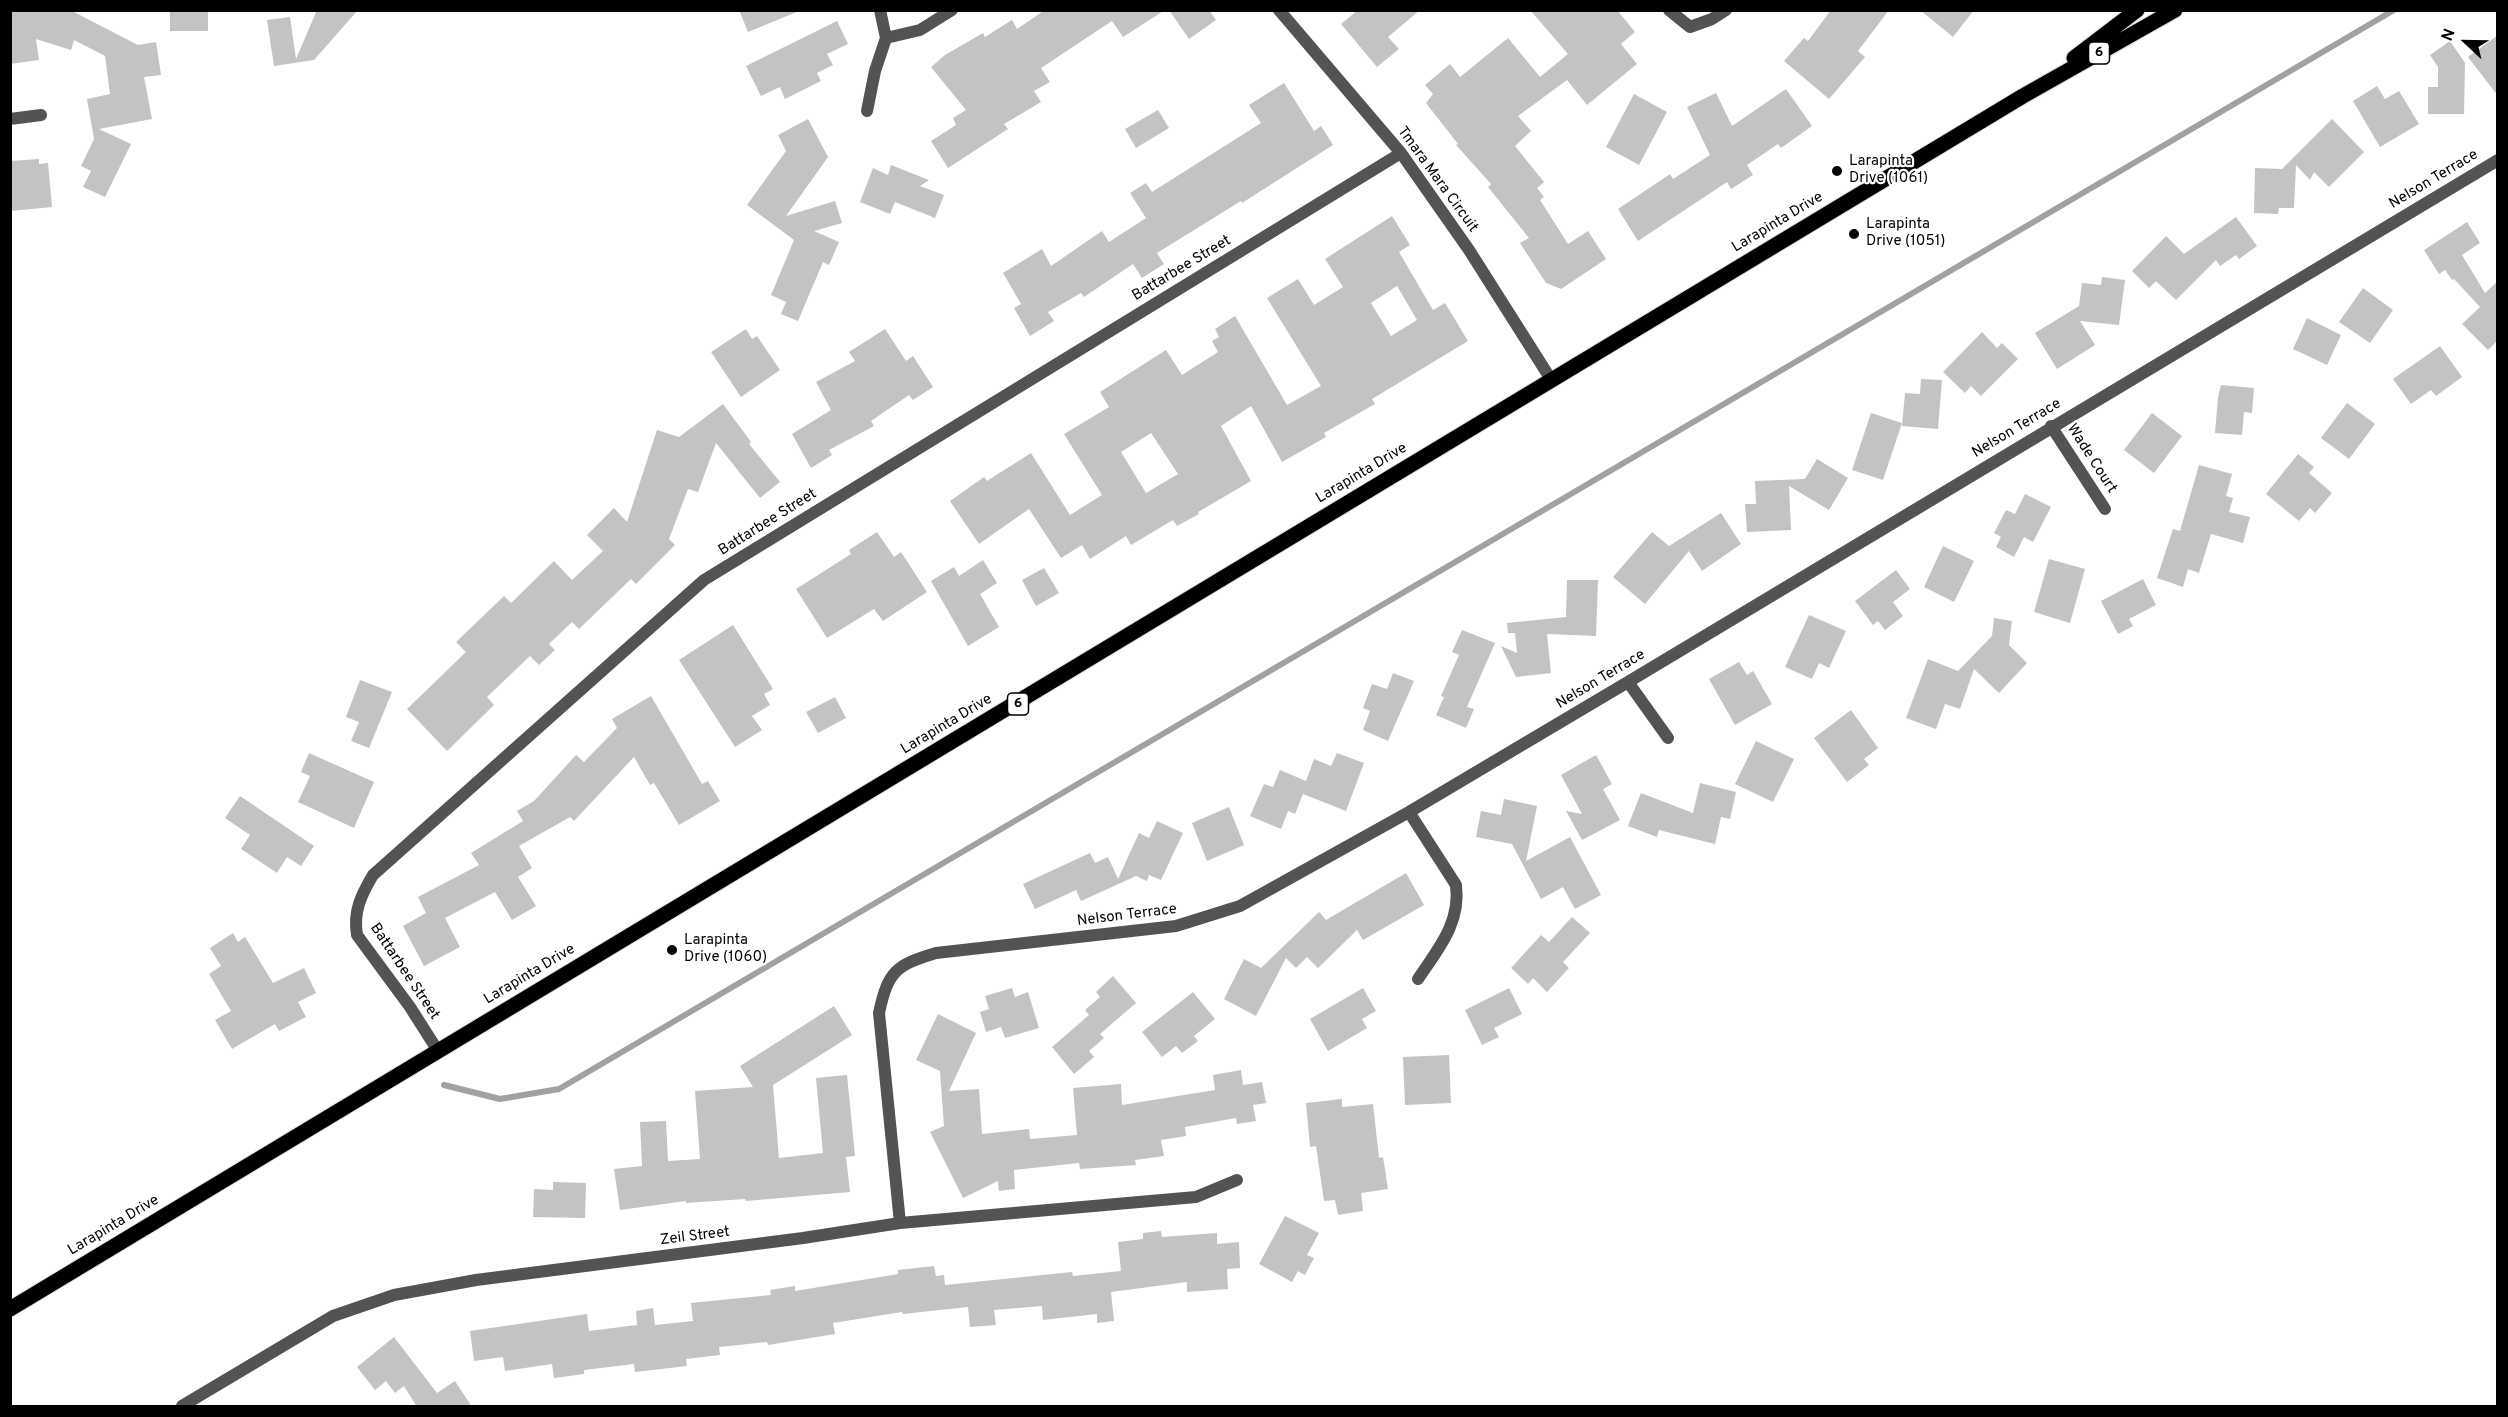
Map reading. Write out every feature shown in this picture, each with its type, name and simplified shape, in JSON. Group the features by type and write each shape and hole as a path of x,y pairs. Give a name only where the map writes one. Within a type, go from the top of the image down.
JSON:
{"main road":[{"name":"Larapinta Drive","path":"2023,96 2137,10"},
{"name":"Larapinta Drive","path":"10,1309 2023,96 2175,10"}],"street":[{"path":"867,111 875,71 886,38 880,10"},
{"path":"886,38 920,30 952,10"},
{"path":"1669,10 1690,27 1712,19 1726,10"},
{"name":"Tmara Mara Circuit","path":"1280,11 1401,153 1469,250 1552,381"},
{"path":"10,119 41,115"},
{"name":"Battarbee Street","path":"438,1051 410,1007 357,935 354,921 359,900 373,875 704,580 1401,153"},
{"name":"Nelson Terrace","path":"900,1223 879,1013 884,992 894,972 910,961 936,953 1176,926 1240,906 1409,812 2498,160"},
{"name":"Wade Court","path":"2051,426 2105,509"},
{"path":"1628,682 1668,738"},
{"path":"1409,812 1456,885 1458,899 1455,919 1449,934 1418,979"},
{"name":"Zeil Street","path":"182,1407 333,1316 394,1294 476,1280 803,1238 900,1223 1196,1197 1237,1180"}],"building":[{"path":"10,10 70,10 138,45 156,42 161,75 144,77 152,119 99,129 131,144 105,197 83,187 91,171 81,166 94,139 87,99 110,94 105,56 74,40 71,50 36,39 39,60 10,64"},
{"path":"170,10 208,10 208,31 170,31"},
{"path":"317,10 358,10 314,60 274,66 267,20 290,17 296,59"},
{"path":"739,10 798,10 799,11 748,32"},
{"path":"1045,10 1165,10 1123,37 1112,21 1041,68 1050,82 1034,91 1041,102 1004,124 1008,129 948,168 931,141 956,125 953,118 966,110 931,67 945,55 983,33 985,37 1012,20 1017,29"},
{"path":"1169,10 1209,10 1216,20 1189,39"},
{"path":"1358,10 1420,10 1388,37 1399,49 1377,67 1341,24"},
{"path":"1530,10 1617,10 1635,32 1621,44 1637,64 1587,105 1567,80 1518,116 1531,131 1515,146 1544,182 1537,188 1544,197 1540,200 1568,244 1588,231 1606,259 1561,289 1546,283 1520,243 1529,238 1488,187 1491,184 1456,145 1458,144 1426,103 1433,94 1425,85 1450,64 1460,77 1508,38 1540,77 1568,54"},
{"path":"1831,10 1889,10 1858,51 1865,57 1829,99 1784,61 1804,38 1808,41"},
{"path":"1920,10 1974,10 1953,37"},
{"path":"837,21 848,44 827,54 833,65 817,73 821,81 785,99 780,87 761,96 746,66"},
{"path":"2498,35 2498,96 2468,57"},
{"path":"2450,41 2465,63 2464,114 2428,114 2428,87 2438,87 2438,67 2430,55"},
{"path":"1284,83 1314,131 1321,126 1333,145 1242,203 1241,201 1157,253 1164,264 1142,278 1133,264 1084,297 1081,293 1048,312 1054,321 1030,336 1014,308 1021,304 1003,273 1042,249 1051,266 1102,231 1109,242 1146,218 1130,193 1146,183 1152,192 1261,123 1249,105"},
{"path":"2377,86 2385,99 2399,91 2419,124 2380,147 2353,101"},
{"path":"1786,89 1812,126 1781,148 1778,144 1747,165 1753,175 1731,189 1727,182 1638,241 1618,209 1670,174 1673,179 1710,155 1687,107 1716,93 1732,126"},
{"path":"1634,94 1667,112 1639,165 1606,147"},
{"path":"1158,110 1169,128 1136,148 1125,129"},
{"path":"808,119 828,157 786,216 835,201 842,223 814,231 839,242 829,265 823,262 798,321 781,314 786,302 771,295 794,240 747,205 786,151 778,135"},
{"path":"2332,119 2364,152 2329,187 2314,172 2310,180 2296,165 2294,208 2279,208 2278,214 2254,213 2255,168 2282,169"},
{"path":"39,159 39,164 48,163 52,207 10,211 10,161"},
{"path":"891,165 929,180 920,186 944,195 935,218 895,202 890,214 860,202 873,168 888,175"},
{"path":"1392,216 1410,245 1399,252 1433,310 1445,303 1468,341 1372,399 1375,404 1324,433 1326,437 1282,462 1251,406 1221,426 1251,481 1177,526 1173,520 1131,545 1126,536 1090,559 1082,545 1061,558 1029,509 979,544 950,501 984,477 987,481 1031,453 1070,515 1102,495 1064,434 1109,407 1100,392 1166,350 1182,375 1218,352 1212,341 1219,337 1215,329 1235,316 1287,405 1321,386 1267,298 1298,279 1314,305 1343,287 1325,259","holes":["1397,286 1417,320 1391,336 1371,303","1151,433 1178,474 1146,493 1121,452"]},
{"path":"2236,217 2257,246 2239,259 2236,255 2220,266 2216,260 2176,300 2156,281 2149,288 2132,271 2166,236 2184,254"},
{"path":"2467,222 2480,243 2462,255 2485,293 2498,281 2498,340 2488,350 2462,324 2480,307 2445,270 2439,274 2424,250"},
{"path":"2102,277 2125,280 2119,325 2080,321 2095,345 2057,369 2035,333 2079,306 2082,283 2101,285"},
{"path":"2363,288 2393,310 2370,343 2339,322"},
{"path":"2307,318 2341,335 2327,365 2293,349"},
{"path":"746,329 752,339 757,336 780,370 741,397 711,352"},
{"path":"885,329 906,361 913,356 933,387 913,400 909,395 871,421 874,426 829,450 832,455 811,468 792,434 831,410 816,382 855,361 849,352"},
{"path":"1982,332 1997,348 2002,343 2018,359 1981,396 1971,386 1965,393 1943,372"},
{"path":"2440,346 2462,377 2436,396 2431,390 2411,404 2393,379"},
{"path":"1921,379 1942,380 1938,429 1902,426 1905,393 1920,394"},
{"path":"2221,385 2254,388 2252,413 2244,412 2242,435 2215,433"},
{"path":"2347,403 2375,424 2349,459 2321,438"},
{"path":"723,404 751,442 749,444 780,482 760,498 716,443 698,492 688,489 669,539 675,545 636,584 631,579 579,629 572,622 549,644 555,650 539,665 530,656 487,697 494,705 447,751 407,709 466,652 456,642 504,596 511,603 554,561 572,580 603,551 587,535 614,508 627,522 657,430 679,437"},
{"path":"1871,413 1902,423 1883,480 1852,470"},
{"path":"2152,413 2182,436 2154,473 2124,450"},
{"path":"2298,454 2314,467 2309,473 2332,493 2315,513 2310,508 2299,521 2266,494"},
{"path":"1817,459 1848,478 1829,510 1789,486 1791,530 1747,532 1745,504 1756,504 1755,481 1805,479"},
{"path":"2199,465 2232,474 2226,496 2233,498 2229,512 2250,517 2243,543 2211,534 2199,573 2188,569 2183,587 2157,578 2173,529 2180,531"},
{"path":"2025,494 2051,507 2033,542 2024,537 2014,557 1996,547 2001,537 1994,533 2006,510 2015,514"},
{"path":"1721,513 1741,544 1702,571 1689,551 1645,604 1613,577 1652,532 1669,546"},
{"path":"877,532 894,557 901,552 927,592 883,621 874,609 827,638 796,589 851,554 849,550"},
{"path":"1943,546 1974,561 1954,602 1924,587"},
{"path":"2049,559 2085,569 2070,623 2034,612"},
{"path":"983,560 997,583 980,594 999,627 968,646 931,581 954,567 959,576"},
{"path":"1044,568 1059,593 1036,606 1022,580"},
{"path":"1896,570 1910,589 1893,602 1903,616 1885,630 1878,621 1873,625 1855,601"},
{"path":"2143,579 2156,605 2129,619 2133,626 2118,634 2101,601"},
{"path":"1567,580 1598,580 1596,636 1547,634 1551,673 1516,677 1501,646 1517,653 1515,633 1508,633 1507,623 1566,617"},
{"path":"1809,615 1846,631 1829,668 1819,663 1812,679 1785,667"},
{"path":"1994,618 2012,621 2009,645 2027,663 1999,693 1974,669 1960,709 1945,704 1936,729 1906,718 1928,659 1958,671 1992,636"},
{"path":"733,625 773,689 764,694 770,705 752,716 762,730 735,747 679,660"},
{"path":"1462,630 1495,643 1467,707 1474,709 1466,728 1436,715 1444,697 1441,696 1459,655 1452,652"},
{"path":"1739,662 1747,675 1753,671 1772,704 1735,725 1709,679"},
{"path":"1393,673 1414,681 1388,741 1363,730 1370,711 1363,708 1372,684 1387,689"},
{"path":"360,680 392,692 369,748 351,741 359,722 346,717"},
{"path":"651,696 702,784 708,781 720,801 679,825 654,783 650,785 634,757 574,821 570,817 519,846 532,868 518,877 536,906 512,920 495,892 445,918 460,947 424,966 403,926 426,913 418,897 479,865 471,853 523,821 517,811 534,801 576,755 584,762 617,728 612,719"},
{"path":"835,697 846,718 818,733 806,712"},
{"path":"1851,710 1878,748 1864,759 1869,765 1847,782 1814,738"},
{"path":"1756,741 1794,759 1773,802 1735,784"},
{"path":"309,753 374,782 354,828 298,802 310,776 301,772"},
{"path":"1337,753 1364,763 1346,811 1303,794 1295,814 1288,811 1281,829 1250,816 1264,784 1273,787 1280,770 1306,781 1314,759 1331,766"},
{"path":"1596,755 1612,784 1603,789 1620,820 1582,840 1566,811 1582,814 1561,775"},
{"path":"1700,783 1736,792 1730,819 1721,817 1715,844 1659,830 1657,837 1628,826 1641,793 1693,813"},
{"path":"240,796 314,846 301,866 287,857 277,873 241,849 250,835 225,818"},
{"path":"1504,799 1537,806 1526,861 1570,837 1601,895 1575,909 1563,887 1541,899 1512,844 1476,837 1481,811 1501,815"},
{"path":"1229,807 1244,845 1207,861 1192,823"},
{"path":"1157,821 1183,833 1161,880 1149,875 1147,881 1136,876 1081,901 1076,890 1035,909 1023,884 1090,853 1095,863 1108,857 1118,879 1139,833 1149,838"},
{"path":"1406,873 1424,905 1363,940 1357,930 1318,968 1307,957 1296,968 1286,958 1256,1016 1224,999 1244,959 1261,968 1319,912 1326,920"},
{"path":"1572,917 1590,933 1563,962 1569,968 1547,992 1533,978 1528,984 1511,968 1541,935 1549,942"},
{"path":"233,933 238,942 245,937 273,983 304,968 316,993 298,1002 306,1017 279,1031 275,1024 232,1049 215,1020 231,1011 209,974 221,966 210,948"},
{"path":"1113,976 1136,1003 1100,1034 1104,1038 1089,1051 1094,1057 1074,1074 1052,1047 1089,1015 1085,1010 1100,997 1096,992"},
{"path":"1012,988 1015,997 1028,992 1039,1028 1005,1038 1001,1027 986,1032 980,1012 989,1009 985,996"},
{"path":"1363,988 1376,1011 1362,1019 1367,1028 1328,1051 1310,1019"},
{"path":"1509,988 1522,1014 1494,1028 1499,1037 1482,1045 1465,1010"},
{"path":"1193,992 1215,1019 1194,1036 1198,1041 1182,1053 1176,1046 1162,1057 1142,1032"},
{"path":"834,1006 852,1035 773,1085 779,1158 823,1153 816,1078 847,1075 855,1156 846,1157 850,1192 746,1201 745,1199 686,1203 686,1201 620,1210 614,1169 642,1166 640,1122 666,1121 668,1161 700,1159 695,1091 753,1087 740,1066"},
{"path":"938,1014 976,1033 949,1091 979,1089 982,1134 1029,1129 1030,1139 1077,1135 1073,1088 1121,1084 1122,1105 1215,1090 1213,1075 1241,1070 1243,1085 1262,1082 1266,1103 1253,1105 1256,1121 1237,1124 1236,1118 1185,1127 1186,1136 1161,1140 1164,1156 1135,1160 1136,1165 1080,1169 1079,1163 1014,1170 1015,1189 999,1191 998,1181 963,1198 930,1132 944,1126 940,1071 916,1060"},
{"path":"1449,1055 1451,1103 1405,1105 1403,1057"},
{"path":"1342,1099 1342,1107 1373,1104 1379,1158 1383,1157 1388,1189 1361,1193 1363,1211 1338,1215 1335,1200 1324,1201 1316,1146 1310,1147 1306,1103"},
{"path":"553,1182 586,1183 585,1218 533,1217 534,1189 553,1190"},
{"path":"1285,1216 1319,1233 1307,1255 1314,1258 1305,1275 1298,1271 1292,1282 1259,1264"},
{"path":"1161,1231 1162,1237 1217,1233 1217,1244 1239,1242 1240,1268 1227,1269 1228,1289 1187,1292 1187,1282 1111,1292 1114,1321 1097,1323 1097,1314 1043,1320 1042,1306 994,1310 996,1325 970,1327 968,1307 903,1314 902,1312 833,1323 835,1334 768,1345 767,1342 719,1347 720,1355 686,1359 687,1366 635,1372 634,1364 584,1370 584,1374 554,1378 552,1364 505,1371 503,1357 474,1361 470,1331 587,1314 589,1331 637,1325 636,1311 653,1308 655,1325 693,1321 691,1303 771,1295 770,1290 795,1286 795,1291 898,1274 898,1270 934,1266 936,1276 944,1275 945,1285 1072,1272 1073,1276 1121,1271 1118,1242 1143,1239 1143,1233"},
{"path":"394,1337 437,1393 455,1381 472,1407 417,1407 404,1386 395,1393 386,1381 375,1390 357,1367"}],"waterway":[{"path":"444,1085 500,1099 559,1089 2394,10"}],"place":[{"name":"Larapinta Drive (1061)","path":"1837,171"},
{"name":"Larapinta Drive (1051)","path":"1854,234"},
{"name":"Larapinta Drive (1060)","path":"672,950"}]}
